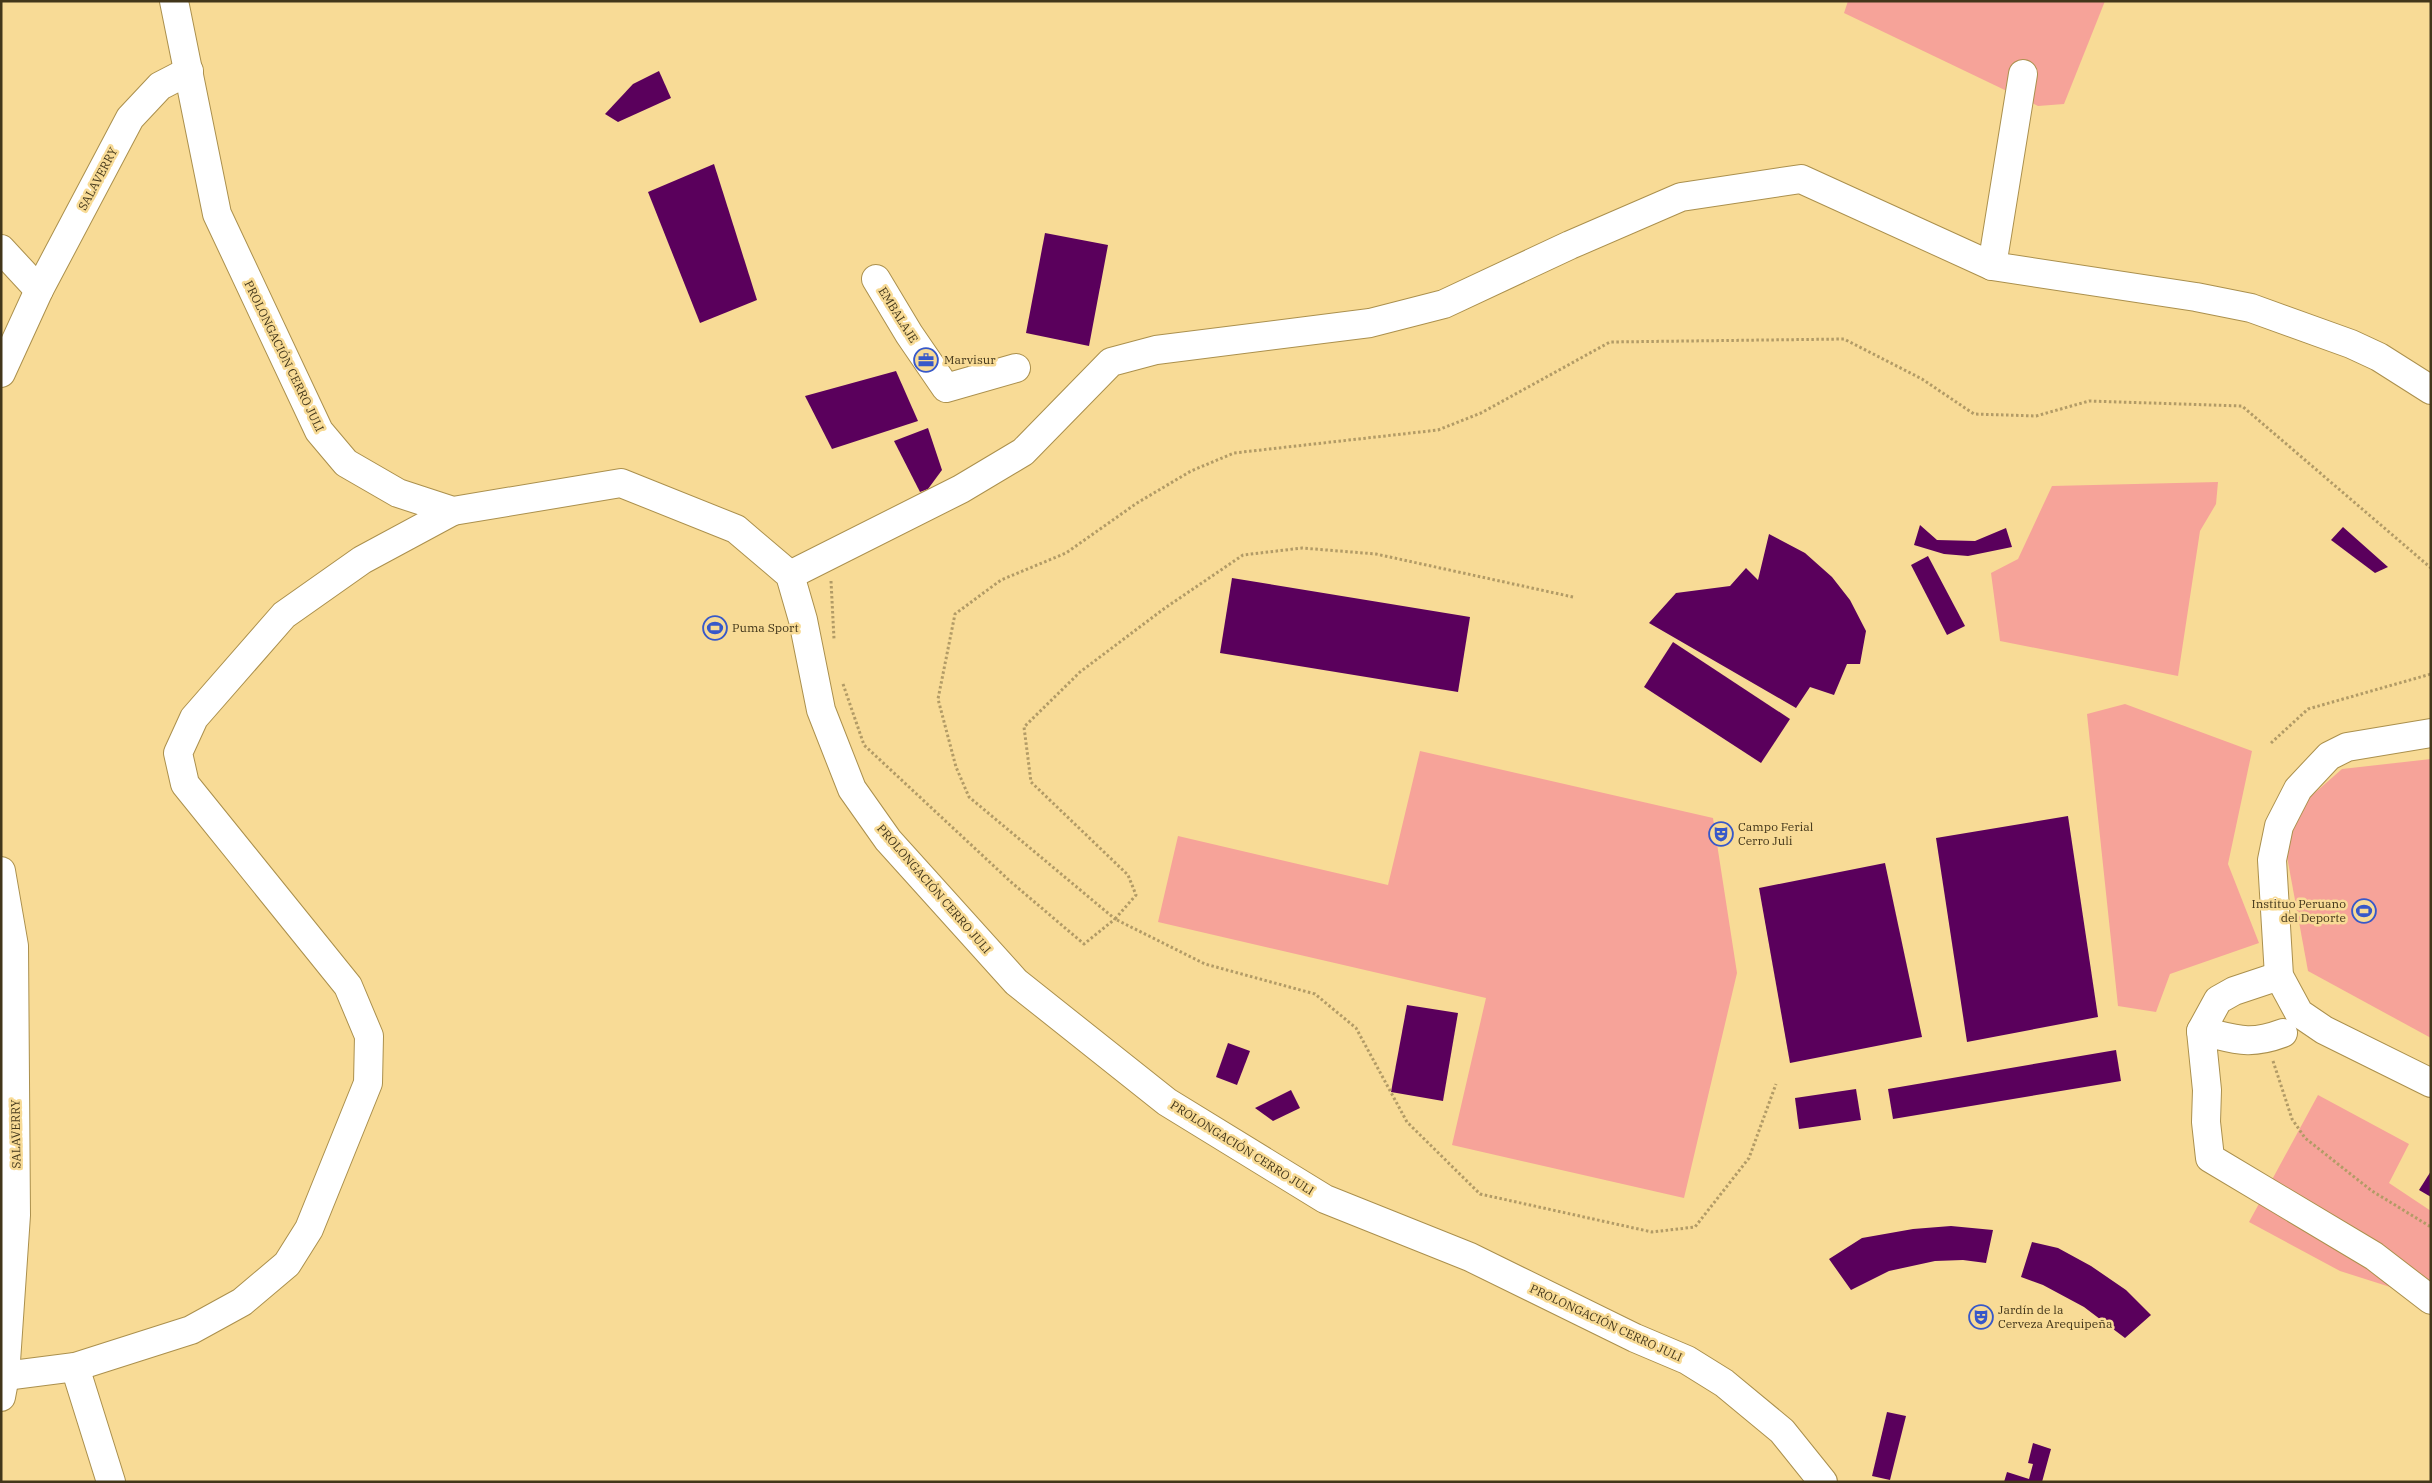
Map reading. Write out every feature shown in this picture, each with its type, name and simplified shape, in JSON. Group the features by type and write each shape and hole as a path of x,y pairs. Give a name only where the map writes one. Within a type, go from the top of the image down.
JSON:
{"street":[{"path":"174,1 189,71"},
{"name":"SALAVERRY","path":"1,374 39,290 130,118 160,86 189,71"},
{"name":"PROLONGACIÓN CERRO JULI","path":"189,71 217,214 318,431 346,463 398,493 453,511 621,483 736,529 790,575 803,620 822,710 852,789 888,840 1016,982 1167,1102 1325,1199 1470,1257 1635,1338 1687,1360 1724,1383 1782,1431 1823,1482"},
{"path":"1992,266 2024,74"},
{"path":"790,575 961,489 1023,452 1111,362 1156,350 1370,323 1444,304 1570,245 1682,198 1802,179 1992,266 2196,297 2250,308 2350,344 2379,357 2431,390"},
{"path":"1,249 39,290"},
{"name":"EMBALAJE","path":"876,279 909,334 946,388 1016,368"},
{"path":"3,1387 75,1367 191,1330 242,1302 287,1264 309,1230 368,1082 369,1036 348,986 185,784 178,753 194,718 284,615 362,560 453,511"},
{"path":"2431,733 2347,746 2329,756 2298,789 2280,826 2272,860 2278,976 2294,1005 2308,1019 2324,1030 2431,1083"},
{"name":"SALAVERRY","path":"1,871 14,946 16,1205 3,1387"},
{"path":"2278,976 2234,991 2218,1000 2201,1031 2207,1090 2210,1158 2374,1256 2431,1300"},
{"path":"2201,1031 2248,1042 2274,1036"},
{"path":"75,1367 111,1482"}],"path":[{"path":"1776,1084 1749,1158 1695,1227 1652,1232 1480,1194 1407,1122 1356,1028 1315,994 1205,964 1115,919 969,797 956,767 938,699 955,614 1002,580 1066,553 1137,504 1191,471 1234,453 1438,430 1481,413 1610,342 1844,339 1922,379 1974,414 2036,416 2089,401 2242,406 2431,568"},
{"path":"840,677 864,745 1011,882 1084,944 1115,919 1136,895 1128,875 1031,782 1024,727 1080,672 1165,608 1243,556 1302,548 1376,554 1572,597"},
{"path":"830,555 834,641"},
{"path":"2271,743 2308,709 2431,674"},
{"path":"2274,1036 2292,1119 2306,1138 2372,1191 2431,1227"}],"shaded area":[{"path":"1848,1 2105,1 2064,104 2038,106 1844,13"},
{"path":"2218,482 2216,504 2200,531 2178,676 2000,641 1991,573 2018,559 2052,486"},
{"path":"2125,704 2252,751 2228,864 2259,943 2170,974 2156,1012 2118,1006 2087,714"},
{"path":"1420,751 1713,818 1737,973 1684,1198 1452,1145 1486,998 1158,922 1178,836 1388,885"},
{"name":"Instituo Peruano del Deporte","path":"2431,759 2431,1038 2308,971 2286,851 2302,804 2342,769"},
{"path":"2318,1095 2409,1144 2389,1183 2431,1211 2431,1300 2340,1271 2249,1222"}],"building":[{"path":"659,71 671,98 618,122 605,114 633,84"},
{"path":"714,164 757,300 700,323 648,192"},
{"path":"1045,233 1108,245 1089,346 1026,333"},
{"path":"896,371 918,421 832,449 805,396"},
{"path":"928,428 942,470 928,489 920,492 894,441"},
{"path":"1920,525 1937,540 1975,541 2006,528 2012,547 1968,556 1944,554 1914,545"},
{"path":"2343,527 2388,567 2375,573 2331,540"},
{"path":"1769,534 1805,553 1832,577 1850,600 1866,631 1860,664 1847,664 1834,695 1810,687 1796,708 1649,623 1676,593 1730,586 1746,568 1758,580"},
{"path":"1928,556 1965,626 1947,635 1911,565"},
{"path":"1232,578 1470,617 1458,692 1220,653"},
{"path":"1673,642 1790,719 1761,763 1644,687"},
{"path":"2068,816 2098,1017 1967,1042 1936,838"},
{"path":"1885,863 1922,1037 1790,1063 1759,888"},
{"path":"1407,1005 1458,1013 1443,1101 1391,1092"},
{"path":"1228,1043 1250,1051 1237,1085 1216,1077"},
{"path":"2116,1050 2121,1081 1893,1119 1888,1089"},
{"path":"1856,1089 1861,1120 1799,1129 1795,1098"},
{"path":"1291,1090 1300,1108 1273,1121 1255,1108"},
{"path":"2431,1171 2431,1197 2419,1190"},
{"path":"1951,1226 1993,1230 1986,1263 1963,1260 1935,1261 1889,1271 1851,1290 1829,1259 1862,1238 1913,1229"},
{"path":"2032,1242 2058,1248 2091,1266 2126,1290 2151,1315 2125,1338 2084,1307 2043,1285 2021,1277"},
{"path":"1887,1412 1906,1416 1890,1480 1872,1476"},
{"path":"2033,1443 2051,1449 2042,1482 2004,1482 2007,1472 2029,1479 2033,1464 2028,1463"}],"place":[{"name":"Marvisur","path":"926,360"},
{"name":"Puma Sport","path":"715,628"},
{"name":"Campo Ferial Cerro Juli","path":"1721,834"},
{"name":"Instituo Peruano del Deporte","path":"2364,911"},
{"name":"Jardín de la Cerveza Arequipeña","path":"1981,1317"}]}
